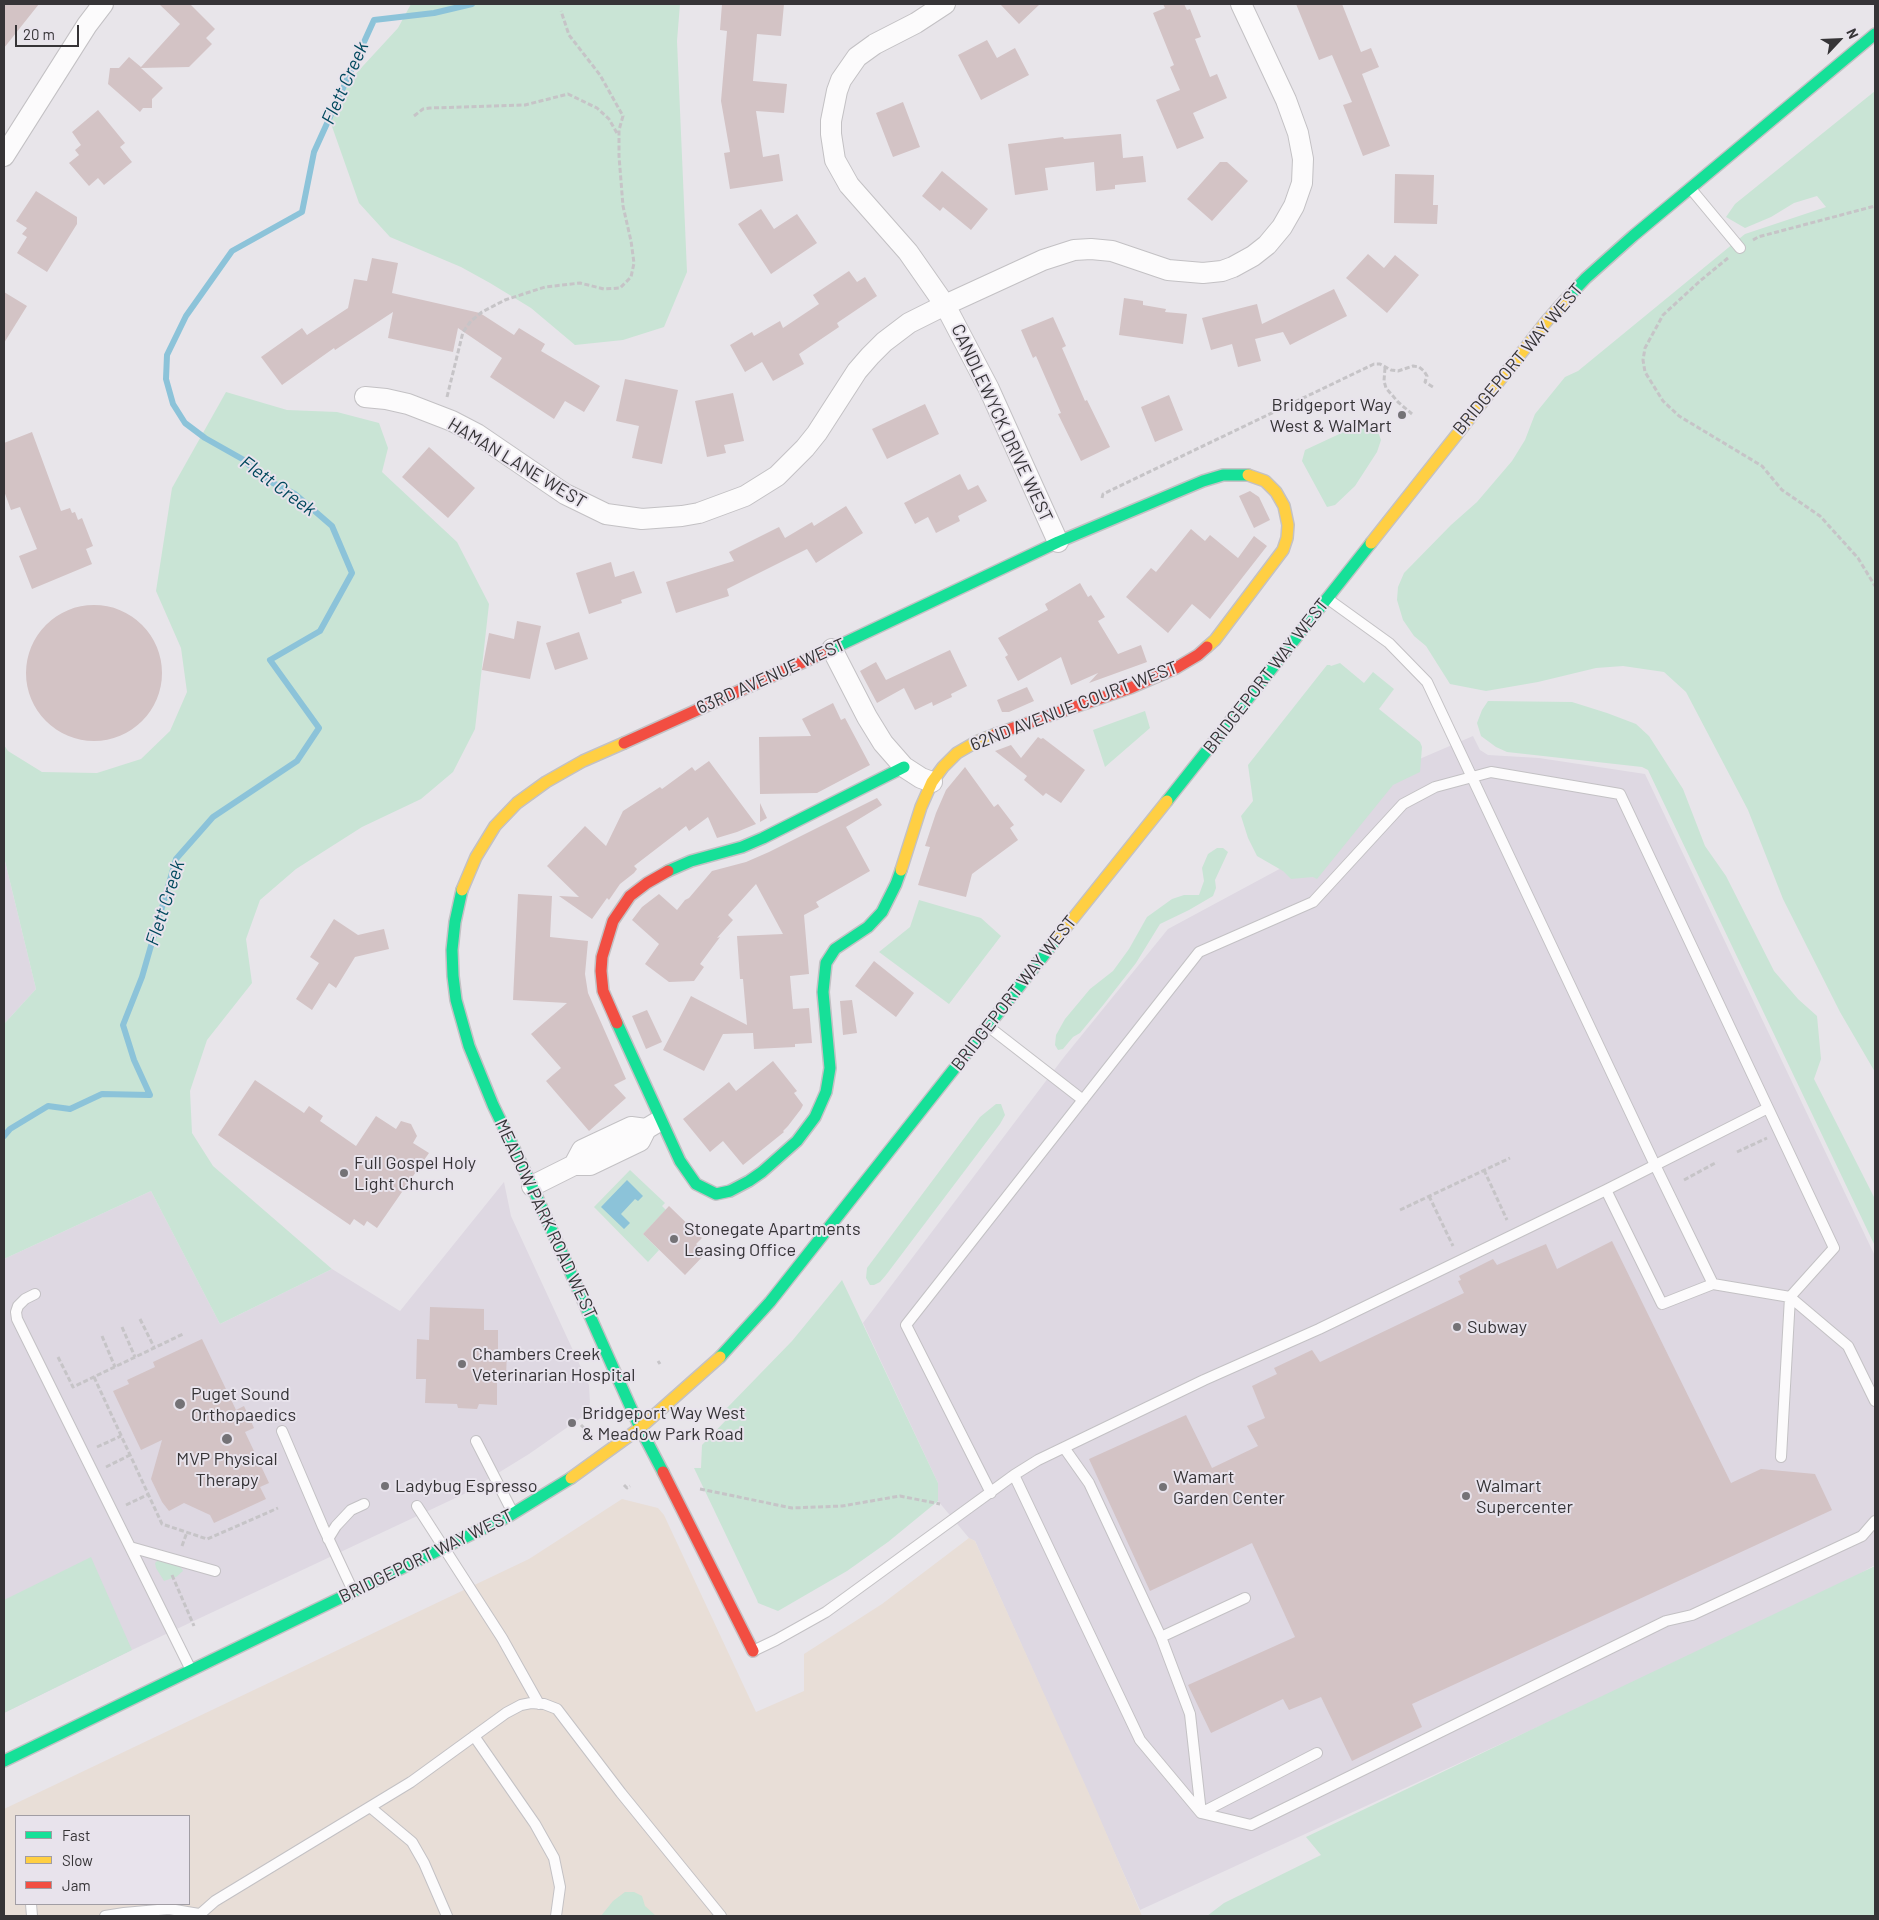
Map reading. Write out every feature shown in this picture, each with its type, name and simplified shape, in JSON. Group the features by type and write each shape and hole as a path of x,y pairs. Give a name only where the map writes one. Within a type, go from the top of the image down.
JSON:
{"street":[{"path":"4,156 87,25 103,4"},
{"name":"CANDLEWYCK DRIVE WEST","path":"945,4 916,23 875,44 857,57 850,65 839,85 831,122 830,134 835,160 849,185 908,252 945,305 989,389 1058,542"},
{"name":"CANDLEWYCK DRIVE WEST","path":"945,305 1043,260 1074,250 1112,251 1168,270 1203,273 1222,271 1233,267 1253,256 1267,245 1282,227 1294,206 1302,183 1303,159 1298,133 1286,100 1240,4"},
{"name":"BRIDGEPORT WAY WEST","path":"4,1760 513,1514 576,1475 640,1428 674,1400 717,1360 764,1309 1545,323 1586,278 1690,188 1875,34"},
{"name":"HAMAN LANE WEST","path":"365,397 408,404 442,417 476,434 544,480 594,509 628,519 690,515 745,496 777,476 817,433 857,372 870,356 884,342 909,323 945,305"},
{"name":"63RD AVENUE WEST","path":"495,826 517,803 546,782 584,761 832,649 1058,542 1203,481 1230,474 1253,475 1265,481 1276,492 1284,506"},
{"name":"62ND AVENUE COURT WEST","path":"904,767 763,838 742,847 691,861 669,870 642,886 624,903 613,921 608,934 601,971 602,985 610,1008 653,1125 696,1184 710,1192 723,1193 750,1182 797,1141 814,1117 826,1092 830,1068 823,992 826,963 835,949 868,927 885,907 896,884 920,807 932,782 951,758 976,742 1130,688 1176,668 1198,655 1215,640 1280,556 1286,543 1288,531 1284,506"},
{"path":"832,649 875,732 904,767 921,778 932,782"},
{"name":"MEADOW PARK ROAD WEST","path":"495,826 476,857 462,890 455,922 452,950 453,976 461,1021 469,1046 494,1105 640,1428 752,1651"},
{"path":"532,1186 574,1165 590,1165 640,1141 653,1125"}],"lane":[{"path":"1690,188 1740,248"},
{"path":"1327,598 1389,643 1428,682 1471,777 1713,1284"},
{"path":"991,1493 906,1325 1198,952 1313,902 1403,804 1434,787 1491,772 1620,794 1834,1248 1790,1297 1781,1457"},
{"path":"988,1026 1083,1100"},
{"path":"752,1651 826,1612 1014,1475 1038,1460 1065,1449 1204,1380 1328,1325 1606,1190 1768,1108"},
{"path":"1606,1190 1662,1304 1713,1284 1790,1297 1848,1346 1875,1401"},
{"path":"36,1294 24,1299 18,1306 16,1312 17,1319 191,1670"},
{"path":"282,1431 328,1539 354,1592"},
{"path":"476,1440 513,1514"},
{"path":"1065,1449 1089,1483 1161,1637 1190,1714 1201,1813"},
{"path":"1014,1475 1140,1740 1201,1813 1251,1825 1666,1621 1692,1615 1862,1536 1875,1521"},
{"path":"328,1539 336,1526 351,1510 364,1504"},
{"path":"418,1506 502,1638 539,1704"},
{"path":"130,1547 216,1571"},
{"path":"1161,1637 1245,1598"},
{"path":"105,1916 124,1912 169,1909 198,1915 215,1900 411,1782 506,1713 521,1705 539,1704 558,1709 621,1793 721,1916"},
{"path":"474,1736 535,1824 554,1858 560,1887 556,1916"},
{"path":"1201,1813 1317,1753"},
{"path":"370,1807 412,1842 424,1863 447,1916"}],"path":[{"path":"442,417 464,332 471,321 482,312 504,300 545,286 580,283 604,289 620,288 631,277 634,263 623,206 619,136 623,116 600,75 569,35 562,11"},
{"path":"414,116 423,109 430,108 526,105 568,94 597,108 609,119 619,136"},
{"path":"1875,206 1758,237 1740,248 1700,280 1663,315 1645,348 1643,360 1645,372 1663,401 1678,416 1762,466 1782,490 1820,516 1858,558 1875,586"},
{"path":"1107,521 1102,508 1103,494 1374,364 1380,364 1385,368 1398,371 1413,366 1419,367 1427,376 1425,382 1433,387"},
{"path":"1385,368 1384,381 1386,388 1412,414"},
{"path":"1737,1152 1770,1137"},
{"path":"1400,1210 1510,1158"},
{"path":"1684,1180 1717,1162"},
{"path":"1484,1170 1508,1220"},
{"path":"1429,1196 1453,1246"},
{"path":"140,1318 154,1348"},
{"path":"122,1327 135,1357"},
{"path":"58,1357 73,1387 182,1334"},
{"path":"102,1336 115,1367"},
{"path":"94,1377 162,1524 207,1539 278,1508"},
{"path":"581,1424 585,1429"},
{"path":"83,1454 121,1436"},
{"path":"93,1473 130,1455"},
{"path":"624,1485 626,1488 630,1486"},
{"path":"700,1490 792,1508 842,1506 900,1496 940,1504"},
{"path":"112,1511 149,1494"}],"shaded area":[{"path":"1473,736 1480,750 1488,755 1539,758 1645,774 1875,1256 1875,1565 1818,1598 1140,1910 975,1541 969,1538 938,1501 938,1483 863,1323 1064,1057 1168,929 1337,838 1380,776"},
{"path":"4,857 36,989 4,1024"},
{"path":"504,1182 511,1216 589,1385 590,1403 585,1415 529,1454 464,1494 132,1650 4,1713 4,1259 151,1191 220,1324 332,1269 400,1311"},
{"path":"622,1499 658,1508 664,1515 756,1712 804,1691 804,1654 882,1604 969,1538 975,1541 1092,1800 1142,1916 4,1916 4,1809 529,1559"}],"green space":[{"path":"411,4 680,4 677,41 687,272 664,327 623,340 575,345 531,308 490,283 461,267 390,237 359,203 329,118 351,79 398,28"},
{"path":"1875,91 1875,1072 1840,1012 1783,899 1748,810 1686,692 1664,672 1623,666 1596,668 1538,682 1486,691 1450,684 1426,646 1414,636 1403,620 1397,600 1398,587 1404,573 1451,525 1477,502 1512,461 1525,440 1535,414 1565,377 1578,371 1745,234 1826,207 1817,196 1794,203 1771,217 1745,228 1726,217 1735,204"},
{"path":"226,392 287,410 337,412 379,423 388,448 382,472 457,542 489,604 475,729 453,772 421,799 362,827 296,869 260,900 246,939 252,983 207,1040 190,1091 192,1133 213,1166 332,1269 220,1324 151,1191 4,1259 4,1024 36,989 4,857 4,745 8,751 42,772 97,773 141,759 170,731 187,692 181,648 156,591 172,488"},
{"path":"1363,423 1371,424 1377,429 1381,440 1377,452 1355,486 1335,505 1327,507 1302,461 1305,450"},
{"path":"1340,663 1364,683 1373,672 1394,689 1379,709 1420,742 1422,747 1420,772 1393,785 1317,879 1313,877 1291,879 1283,871 1257,856 1248,838 1241,816 1253,801 1248,765 1327,665 1331,666"},
{"path":"1488,701 1572,702 1636,724 1649,736 1683,789 1705,846 1726,876 1774,971 1798,999 1817,1016 1821,1059 1814,1079 1875,1199 1875,1246 1648,770 1642,767 1507,752 1496,747 1481,736 1477,723"},
{"path":"1145,711 1150,728 1105,767 1093,730"},
{"path":"1217,848 1223,848 1228,852 1215,880 1216,888 1213,896 1160,924 1136,963 1104,1004 1080,1033 1073,1037 1063,1049 1058,1050 1055,1045 1056,1035 1065,1019 1090,989 1113,971 1129,949 1147,917 1172,899 1184,895 1199,895 1204,881 1202,868 1208,854"},
{"path":"919,900 981,918 1001,936 949,1004 879,952 910,927"},
{"path":"996,1104 1001,1104 1005,1115 1000,1124 886,1275 880,1282 870,1285 866,1278 867,1268 980,1117"},
{"path":"630,1170 665,1203 662,1206 666,1210 643,1234 659,1250 648,1262 594,1207"},
{"path":"842,1280 938,1483 938,1501 888,1542 847,1571 778,1611 758,1603 694,1468 701,1468 702,1445 730,1416 725,1410 792,1341"},
{"path":"91,1557 132,1650 4,1713 4,1600"},
{"path":"158,1560 180,1566 183,1571 176,1577 164,1581 156,1568 155,1563"},
{"path":"1875,1566 1875,1916 1207,1916 1224,1903 1321,1855 1306,1837"},
{"path":"625,1892 634,1892 642,1896 645,1906 656,1916 601,1916 613,1901"}],"water":[{"path":"627,1180 643,1196 638,1201 635,1199 621,1214 630,1223 624,1229 601,1207"}],"building":[{"path":"4,4 39,4 4,48"},
{"path":"159,4 190,4 215,29 206,38 212,44 189,67 141,68 163,88 152,99 152,108 143,108 140,112 108,84 110,68 119,68 129,57 141,67 180,24"},
{"path":"722,4 784,4 781,36 757,34 753,81 787,84 784,113 756,111 763,157 779,154 783,181 730,189 724,153 730,152 721,101 727,31 720,30"},
{"path":"1000,4 1040,4 1019,24"},
{"path":"1163,4 1184,4 1187,10 1190,9 1201,37 1195,39 1210,77 1217,74 1227,98 1193,113 1204,138 1177,149 1156,100 1180,90 1170,67 1174,65 1153,13 1165,8"},
{"path":"1296,4 1342,4 1361,52 1371,48 1379,67 1362,74 1390,146 1363,156 1343,105 1352,102 1332,55 1319,60"},
{"path":"987,40 997,58 1015,48 1029,75 981,100 958,55"},
{"path":"903,102 920,147 893,157 876,113"},
{"path":"98,110 125,143 120,147 132,162 104,185 98,178 89,186 69,163 79,155 75,150 81,145 72,132"},
{"path":"1121,134 1123,158 1143,156 1146,182 1115,185 1115,189 1096,191 1094,162 1045,168 1048,190 1015,195 1008,144 1063,137 1064,139"},
{"path":"1220,162 1227,162 1248,181 1212,221 1187,199"},
{"path":"942,171 988,209 971,230 943,207 940,211 922,196"},
{"path":"1395,174 1434,175 1433,205 1438,205 1437,224 1394,223"},
{"path":"36,191 77,217 77,224 47,272 17,253 27,237 22,234 27,228 16,221"},
{"path":"761,209 774,229 797,214 817,243 771,274 738,224"},
{"path":"1368,254 1384,268 1395,255 1419,275 1387,313 1346,278"},
{"path":"372,258 398,263 392,293 480,313 514,335 519,328 545,344 541,351 600,386 584,412 565,401 554,419 490,377 502,358 458,328 453,352 388,338 393,312 335,350 334,348 282,385 261,357 302,328 307,335 348,308 354,279 367,281"},
{"path":"849,271 857,282 865,277 877,296 837,323 839,327 799,354 804,364 773,381 762,362 745,372 730,345 752,332 754,336 780,321 783,328 819,304 813,295"},
{"path":"1334,289 1347,316 1290,345 1283,332 1255,339 1261,361 1238,367 1232,344 1211,350 1202,318 1257,304 1262,324"},
{"path":"4,292 27,306 4,343"},
{"path":"1124,298 1143,301 1143,305 1166,309 1165,312 1187,314 1183,344 1119,335"},
{"path":"1053,317 1066,346 1062,348 1085,401 1087,400 1110,447 1081,461 1058,414 1061,413 1036,356 1033,358 1021,330"},
{"path":"625,379 678,390 662,464 632,458 639,426 616,421"},
{"path":"733,393 744,441 724,445 726,453 707,457 695,401"},
{"path":"1169,395 1183,430 1155,442 1141,407"},
{"path":"925,404 939,434 887,459 872,429"},
{"path":"32,432 61,511 70,508 72,513 75,512 78,520 82,518 93,546 86,549 92,564 32,589 19,556 37,549 20,507 11,510 4,491 4,443"},
{"path":"429,447 475,488 448,518 402,477"},
{"path":"960,474 968,490 978,485 987,501 958,516 960,521 936,533 928,517 915,524 904,503"},
{"path":"1250,491 1259,497 1270,520 1254,528 1239,496"},
{"path":"846,506 863,533 816,563 807,549 727,589 729,596 676,613 666,582 734,561 729,552 779,527 785,538 812,522 814,526"},
{"path":"1191,529 1205,541 1210,535 1238,558 1254,536 1267,546 1210,619 1192,604 1168,633 1126,597 1151,568 1156,572"},
{"path":"611,562 615,577 634,571 642,593 621,600 622,603 589,614 576,573"},
{"path":"1080,583 1088,597 1091,595 1105,617 1098,621 1118,654 1141,645 1147,662 1089,683 1098,673 1071,685 1061,657 1018,681 1005,657 1008,655 998,638 1048,610 1045,604"},
{"path":"94,605 120,610 132,616 142,625 151,635 157,647 162,673 157,699 151,711 142,721 132,730 120,736 94,741 68,736 56,730 46,721 37,711 31,699 26,673 31,647 37,635 46,625 56,616 68,610"},
{"path":"517,621 541,626 530,679 482,670 489,633 514,639"},
{"path":"579,632 588,659 555,670 546,643"},
{"path":"950,650 967,686 951,694 952,697 933,706 932,702 915,710 904,688 877,703 860,671 876,662 886,680"},
{"path":"1027,687 1034,701 1009,712 1002,712 997,700"},
{"path":"833,703 841,720 845,718 870,765 817,793 760,794 759,737 811,736 802,719"},
{"path":"1038,737 1043,738 1085,770 1061,803 1046,793 1043,796 1024,780 1027,776 995,751 1011,745 1021,758"},
{"path":"709,761 756,824 717,838 708,817 689,831 686,826 634,866 637,869 634,873 620,884 609,900 607,898 592,919 559,896 579,897 547,866 585,826 606,846 623,811 660,787 662,789 692,767 695,771"},
{"path":"965,767 994,807 998,804 1014,825 1010,828 1018,840 972,874 966,897 918,885 930,847 925,846 936,813 946,790"},
{"path":"877,798 882,805 846,827 870,871 816,902 819,907 804,915 809,974 790,976 793,1009 809,1008 812,1043 795,1044 795,1047 754,1049 753,1033 723,1034 704,1071 663,1050 691,996 747,1025 743,979 740,979 737,936 783,934 756,884 728,915 733,920 717,938 720,937 700,964 704,967 694,981 669,982 645,964 659,944 632,920 642,907 659,894 677,910 712,871 746,862 769,852"},
{"path":"760,803 767,818 760,822"},
{"path":"518,894 552,896 550,937 588,941 585,974 588,993 626,1079 614,1085 626,1098 589,1131 546,1081 561,1068 531,1034 567,1003 513,1000"},
{"path":"334,919 358,935 384,929 389,949 355,957 336,988 329,983 312,1010 296,999 319,963 310,957"},
{"path":"874,961 914,993 896,1017 855,986"},
{"path":"852,1000 857,1033 843,1035 840,1001"},
{"path":"647,1010 662,1042 646,1049 632,1016"},
{"path":"773,1061 797,1091 794,1093 803,1105 801,1109 784,1132 743,1165 723,1141 710,1152 683,1119 729,1082 736,1091"},
{"name":"Full Gospel Holy Light Church","path":"255,1080 304,1113 309,1106 323,1116 320,1121 356,1146 376,1116 396,1129 401,1121 411,1124 417,1136 413,1143 429,1153 377,1228 367,1221 364,1226 354,1219 350,1225 218,1135"},
{"name":"Stonegate Apartments Leasing Office","path":"669,1206 702,1238 696,1244 706,1253 685,1275 643,1234"},
{"name":"Walmart Supercenter","path":"1612,1241 1731,1483 1761,1469 1815,1474 1832,1510 1412,1704 1422,1727 1352,1761 1321,1697 1289,1710 1283,1699 1211,1733 1188,1685 1295,1637 1252,1543 1150,1591 1089,1459 1186,1415 1212,1468 1258,1446 1247,1426 1265,1418 1252,1386 1277,1374 1274,1368 1312,1350 1320,1362 1464,1293 1458,1281 1461,1280 1459,1276 1493,1259 1497,1265 1546,1244 1557,1269"},
{"name":"Chambers Creek Veterinarian Hospital","path":"430,1307 484,1309 484,1330 498,1330 498,1351 507,1351 506,1377 497,1377 497,1405 479,1404 477,1409 458,1408 457,1404 425,1403 426,1379 416,1379 417,1339 429,1340"},
{"path":"202,1339 236,1410 244,1406 254,1428 245,1432 269,1483 260,1487 266,1499 214,1523 210,1515 184,1503 169,1511 162,1502 151,1479 162,1440 141,1450 113,1391 129,1384 127,1380 155,1367 153,1362"}],"waterway":[{"name":"Flett Creek","path":"4,1136 10,1129 48,1106 70,1109 102,1094 150,1095 134,1060 123,1025 142,977 176,859 213,817 297,761 319,728 270,660 320,631 352,573 332,526 295,494 263,478 244,460 205,438 185,423 173,404 166,379 167,355 186,316 232,251 302,212 314,152 374,20 434,13 472,4"}],"traffic: fast":[{"path":"1568,297 1586,278 1633,236 1875,34"},
{"path":"821,654 1058,542 1203,481 1223,475 1248,475"},
{"path":"1167,801 1371,543"},
{"path":"668,871 691,861 742,847 763,838 904,767"},
{"path":"617,1023 680,1161 696,1184 716,1194 730,1191 749,1181 797,1141 815,1117 826,1092 830,1068 823,992 826,963 835,949 868,927 882,912 901,870"},
{"path":"462,890 455,922 452,950 453,976 456,1000 469,1046 493,1105 532,1186 640,1428 663,1472"},
{"path":"720,1357 770,1302 1059,936"},
{"path":"4,1761 509,1516 571,1478"}],"traffic: slow":[{"path":"1371,543 1545,323 1568,297"},
{"path":"1207,647 1215,640 1283,550 1287,538 1288,525 1284,506 1276,492 1265,481 1248,475"},
{"path":"901,870 921,807 932,782 957,753 976,742 996,734"},
{"path":"462,890 476,857 495,826 517,803 546,782 583,761 624,743"},
{"path":"1059,936 1167,801"},
{"path":"571,1478 640,1428 720,1357"}],"traffic: jam":[{"path":"996,734 1130,688 1176,668 1198,655 1207,647"},
{"path":"624,743 821,654"},
{"path":"617,1023 603,991 601,971 602,957 613,921 630,896 647,883 668,871"},
{"path":"663,1472 753,1651"}],"place":[{"name":"Bridgeport Way West & WalMart","path":"1402,415"},
{"name":"Full Gospel Holy Light Church","path":"344,1173"},
{"name":"Stonegate Apartments Leasing Office","path":"674,1239"},
{"name":"Subway","path":"1457,1327"},
{"name":"Chambers Creek Veterinarian Hospital","path":"462,1364"},
{"name":"Puget Sound Orthopaedics","path":"180,1404"},
{"name":"Bridgeport Way West & Meadow Park Road","path":"572,1423"},
{"name":"MVP Physical Therapy","path":"227,1439"},
{"name":"Ladybug Espresso","path":"385,1486"},
{"name":"Wamart Garden Center","path":"1163,1487"},
{"name":"Walmart Supercenter","path":"1466,1496"}]}
